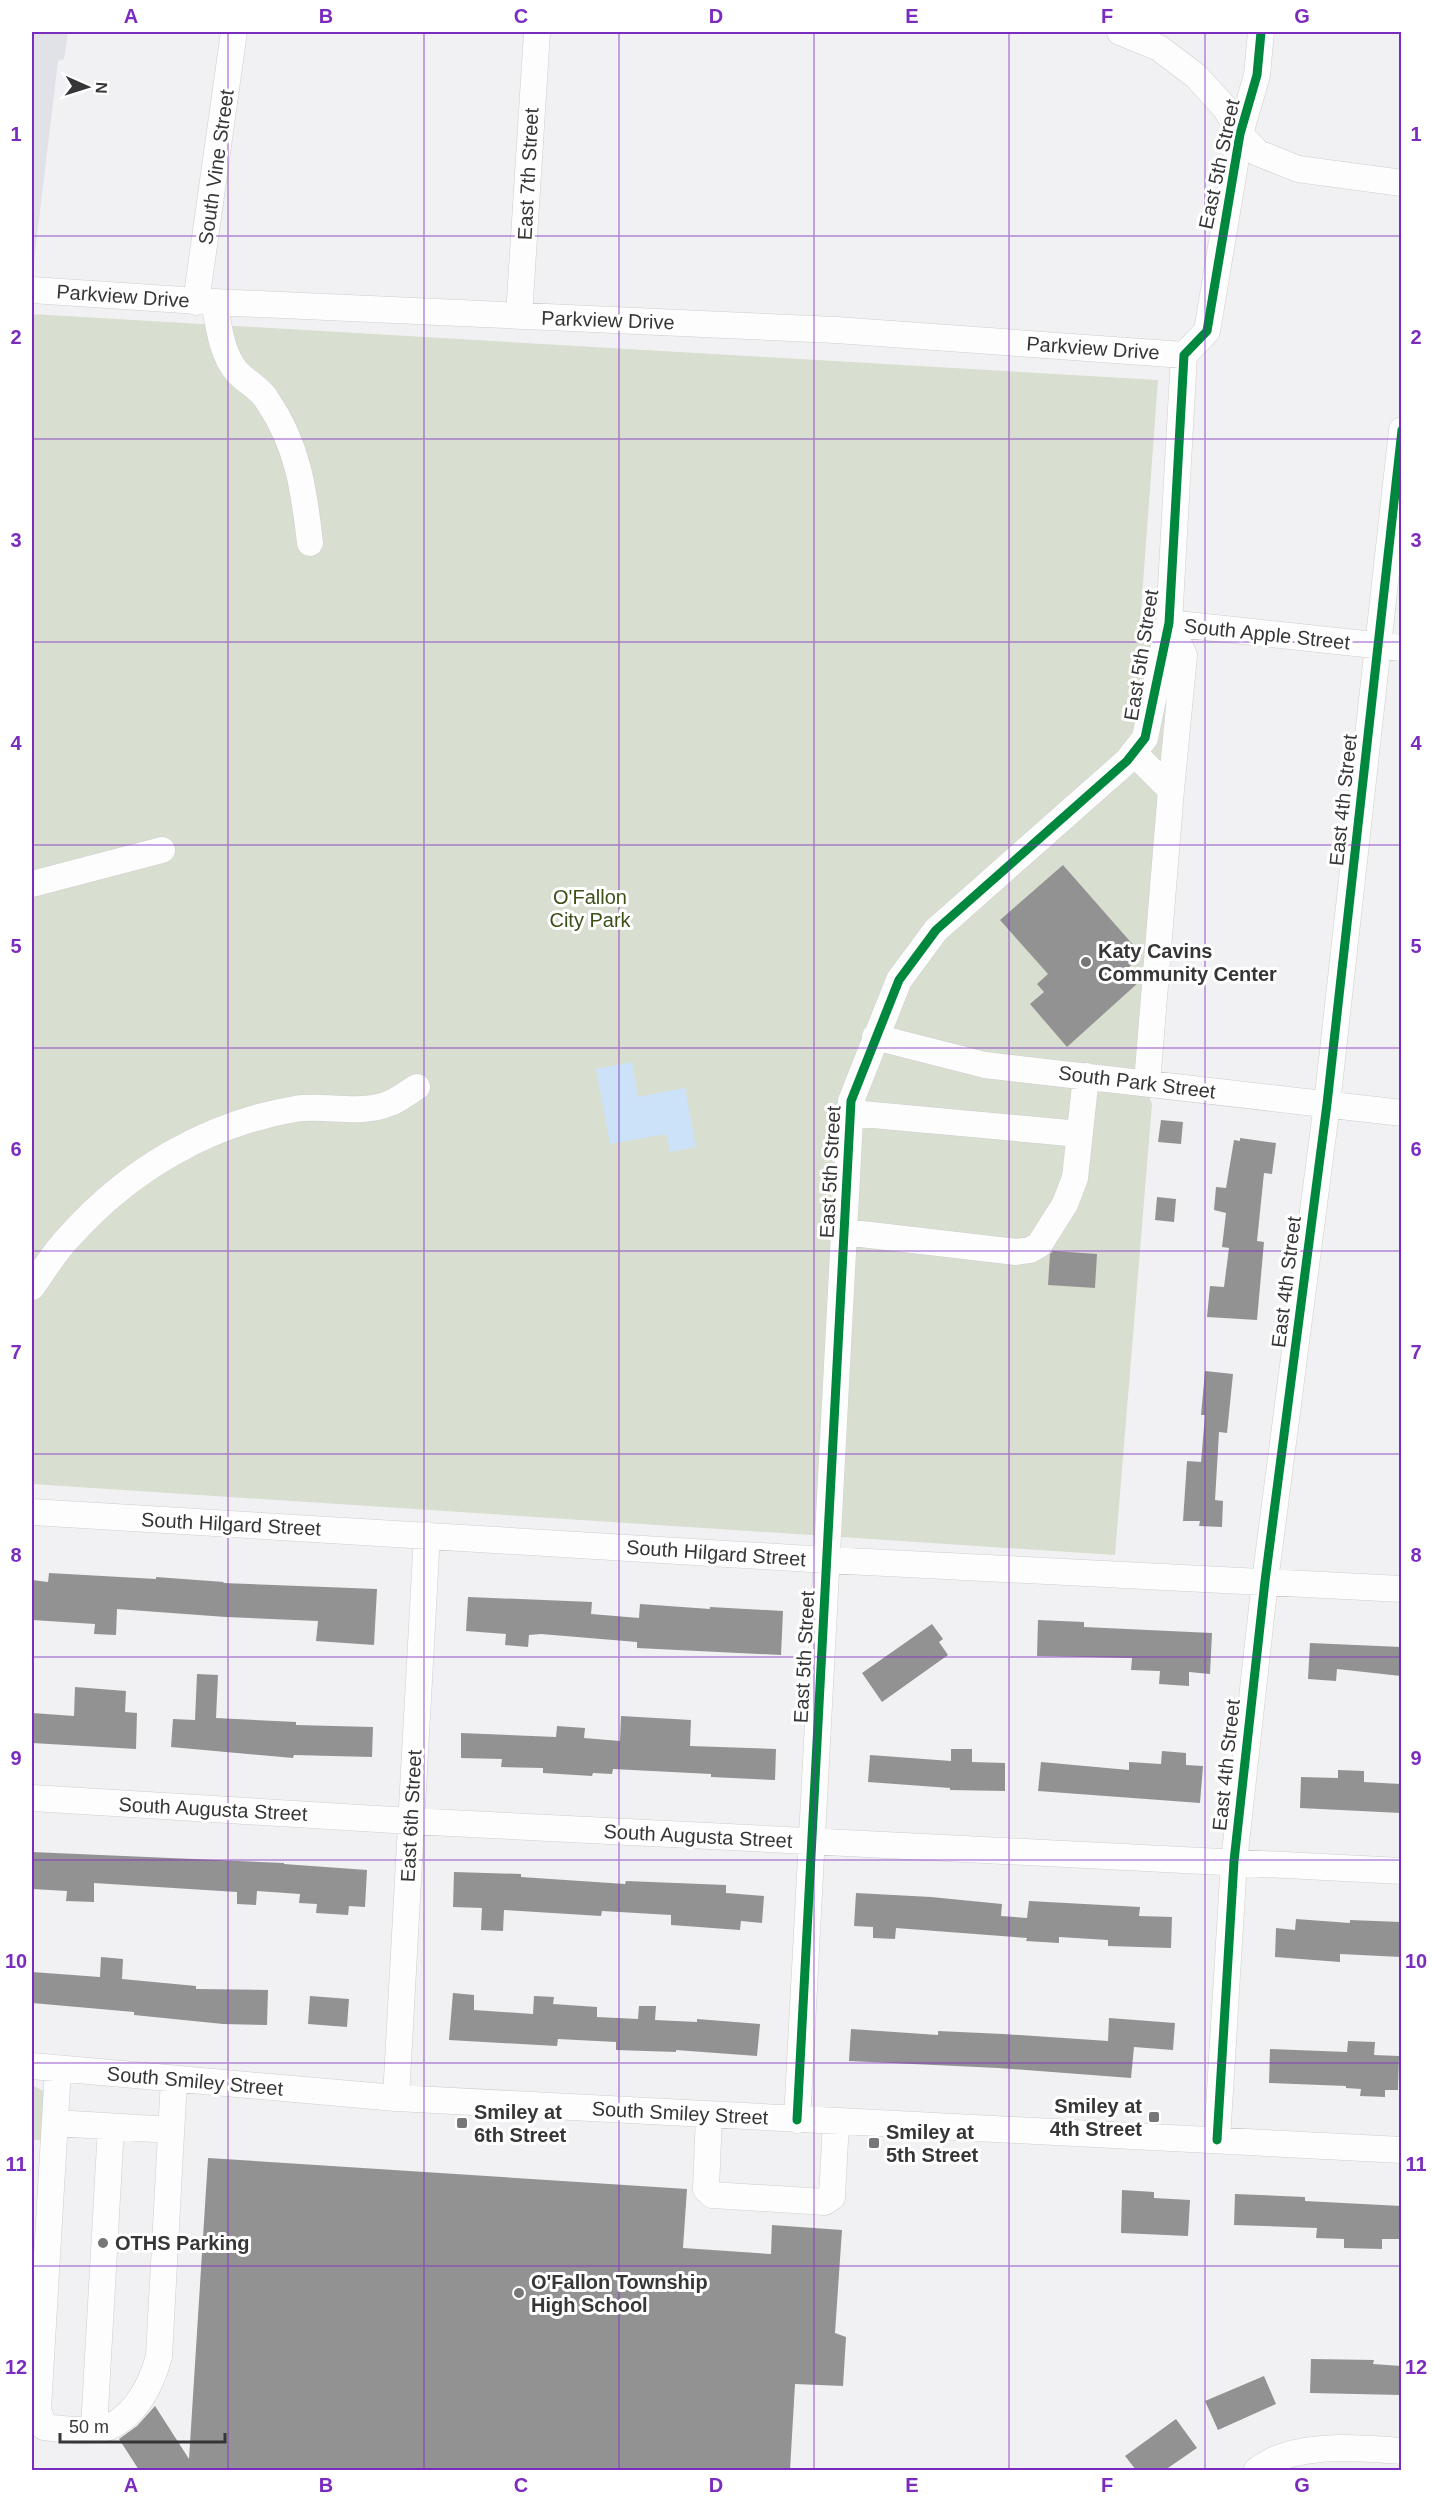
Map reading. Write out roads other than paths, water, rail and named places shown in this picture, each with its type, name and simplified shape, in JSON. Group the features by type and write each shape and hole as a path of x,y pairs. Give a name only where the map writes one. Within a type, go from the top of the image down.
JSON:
{"street":[{"name":"South Vine Street","path":"234,32 205,302 224,351 236,371 266,398 291,442 303,482 310,543"},
{"name":"East 7th Street","path":"519,316 537,32"},
{"path":"1120,32 1159,48 1196,76 1226,109 1240,134 1258,153 1298,169 1401,183"},
{"name":"East 5th Street","path":"797,2120 851,1101 899,980 936,930 1127,761 1145,738 1168,623 1185,354 1207,331 1240,134 1257,75 1261,32"},
{"name":"Parkview Drive","path":"32,290 205,302 836,330 1185,354"},
{"name":"East 4th Street","path":"1217,2140 1234,1861 1265,1581 1390,646 1401,430"},
{"path":"1147,1083 1184,655 1168,623"},
{"name":"South Apple Street","path":"1168,623 1390,646"},
{"path":"1134,753 1171,790"},
{"path":"32,884 162,849"},
{"name":"South Park Street","path":"875,1036 985,1065 1401,1113"},
{"path":"844,1232 1016,1252 1030,1250 1039,1245 1065,1204 1075,1178 1086,1076"},
{"path":"32,1287 69,1237 122,1185 176,1151 235,1123 297,1109 363,1108 389,1104 417,1087"},
{"path":"850,1113 1080,1134"},
{"name":"South Hilgard Street","path":"32,1512 427,1534 827,1560 1401,1589"},
{"name":"East 6th Street","path":"396,2098 427,1534"},
{"name":"South Augusta Street","path":"32,1798 410,1821 1401,1871"},
{"name":"South Smiley Street","path":"32,2066 396,2098 1401,2150"},
{"path":"58,2069 38,2429 71,2431 109,2427 134,2407 153,2377 159,2356 174,2079"},
{"path":"709,2115 706,2189 712,2195 825,2202 832,2197 836,2121"},
{"path":"55,2123 171,2130"},
{"path":"94,2428 111,2127"},
{"path":"1257,2470 1280,2457 1312,2451 1348,2447 1401,2451"}],"water":[{"path":"632,1062 638,1097 685,1088 696,1147 670,1152 666,1134 610,1144 596,1069"}],"place":[{"name":"Katy Cavins Community Center","path":"1086,962"},
{"name":"Smiley at 4th Street","path":"1154,2117"},
{"name":"Smiley at 6th Street","path":"462,2123"},
{"name":"Smiley at 5th Street","path":"874,2143"},
{"name":"OTHS Parking","path":"103,2243"},
{"name":"O'Fallon Township High School","path":"519,2293"}],"park label":[{"name":"O'Fallon City Park","path":"590,908"}]}
